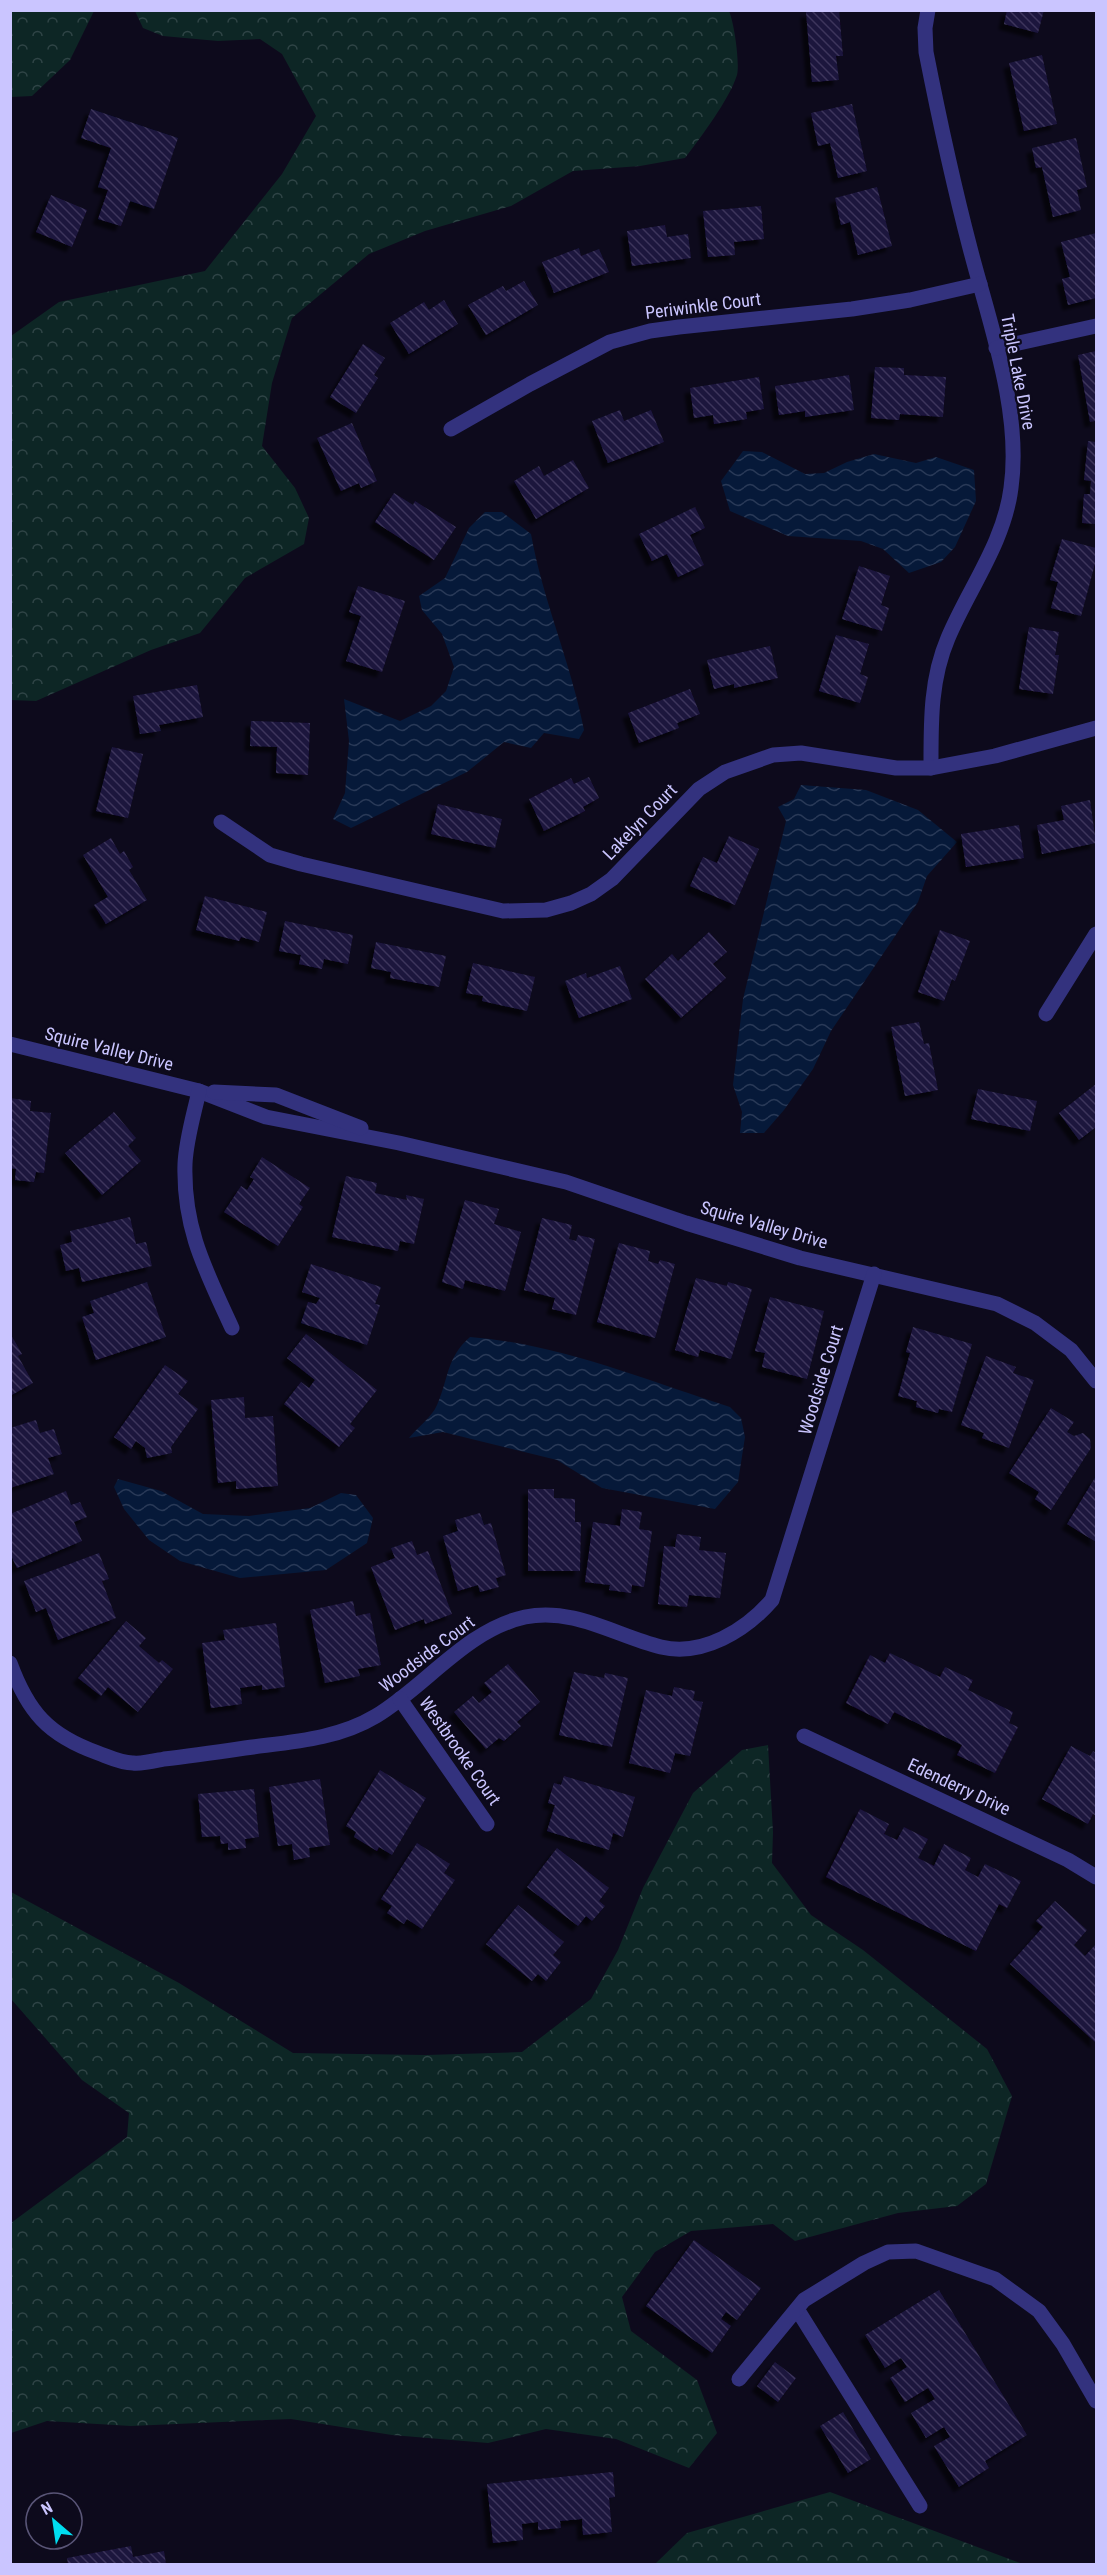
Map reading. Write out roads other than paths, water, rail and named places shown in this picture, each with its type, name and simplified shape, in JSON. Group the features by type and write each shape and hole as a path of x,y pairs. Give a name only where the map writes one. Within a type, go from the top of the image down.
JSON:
{"street":[{"name":"Triple Lake Drive","path":"928,10 925,28 928,62 1008,402 1014,454 1011,489 1004,522 947,639 936,672 931,705 931,768"},
{"name":"Periwinkle Court","path":"451,429 610,342 650,331 852,309 910,300 980,284"},
{"path":"996,348 1096,326"},
{"name":"Lakelyn Court","path":"221,822 270,855 503,911 546,910 591,894 612,879 699,789 725,772 773,755 801,753 896,768 931,768 995,756 1096,728"},
{"path":"1046,1014 1096,934"},
{"name":"Squire Valley Drive","path":"10,1044 199,1091 266,1117 399,1143 566,1182 686,1223 800,1258 997,1304 1035,1323 1071,1350 1096,1381"},
{"path":"199,1091 185,1162 186,1206 196,1250 232,1328"},
{"name":"Squire Valley Drive","path":"199,1091 276,1095 399,1143"},
{"name":"Woodside Court","path":"10,1663 29,1705 44,1722 77,1745 133,1764 318,1739 375,1717 488,1630 528,1617 578,1618 663,1648 689,1647 724,1639 759,1615 772,1600 874,1274"},
{"name":"Westbrooke Court","path":"400,1699 487,1824"},
{"name":"Edenderry Drive","path":"804,1736 1068,1860 1096,1877"},
{"path":"739,2379 804,2300 864,2263 888,2252 916,2251 995,2279 1025,2300 1038,2311 1063,2344 1096,2401"},
{"path":"797,2309 920,2506"}],"water":[{"path":"743,451 762,452 805,474 824,473 847,462 874,454 916,463 936,457 974,470 976,501 955,547 941,562 909,573 883,549 861,541 788,536 730,511 721,481"},
{"path":"485,512 502,512 531,534 584,730 579,739 544,733 531,748 504,742 467,772 351,828 333,819 345,793 349,741 344,699 400,721 431,706 446,691 454,667 442,634 422,610 419,596 445,578 469,528"},
{"path":"801,785 866,790 918,810 957,842 927,876 918,902 831,1031 813,1069 784,1110 764,1133 740,1133 742,1112 733,1085 743,999 786,821 778,807 794,799"},
{"path":"470,1337 537,1347 569,1355 730,1407 741,1418 745,1437 738,1482 715,1509 602,1488 557,1460 443,1432 409,1438 435,1409 452,1361"},
{"path":"118,1479 161,1491 203,1514 249,1516 310,1508 341,1493 356,1495 373,1518 367,1543 326,1570 240,1578 180,1561 149,1540 124,1509 114,1487"}]}
